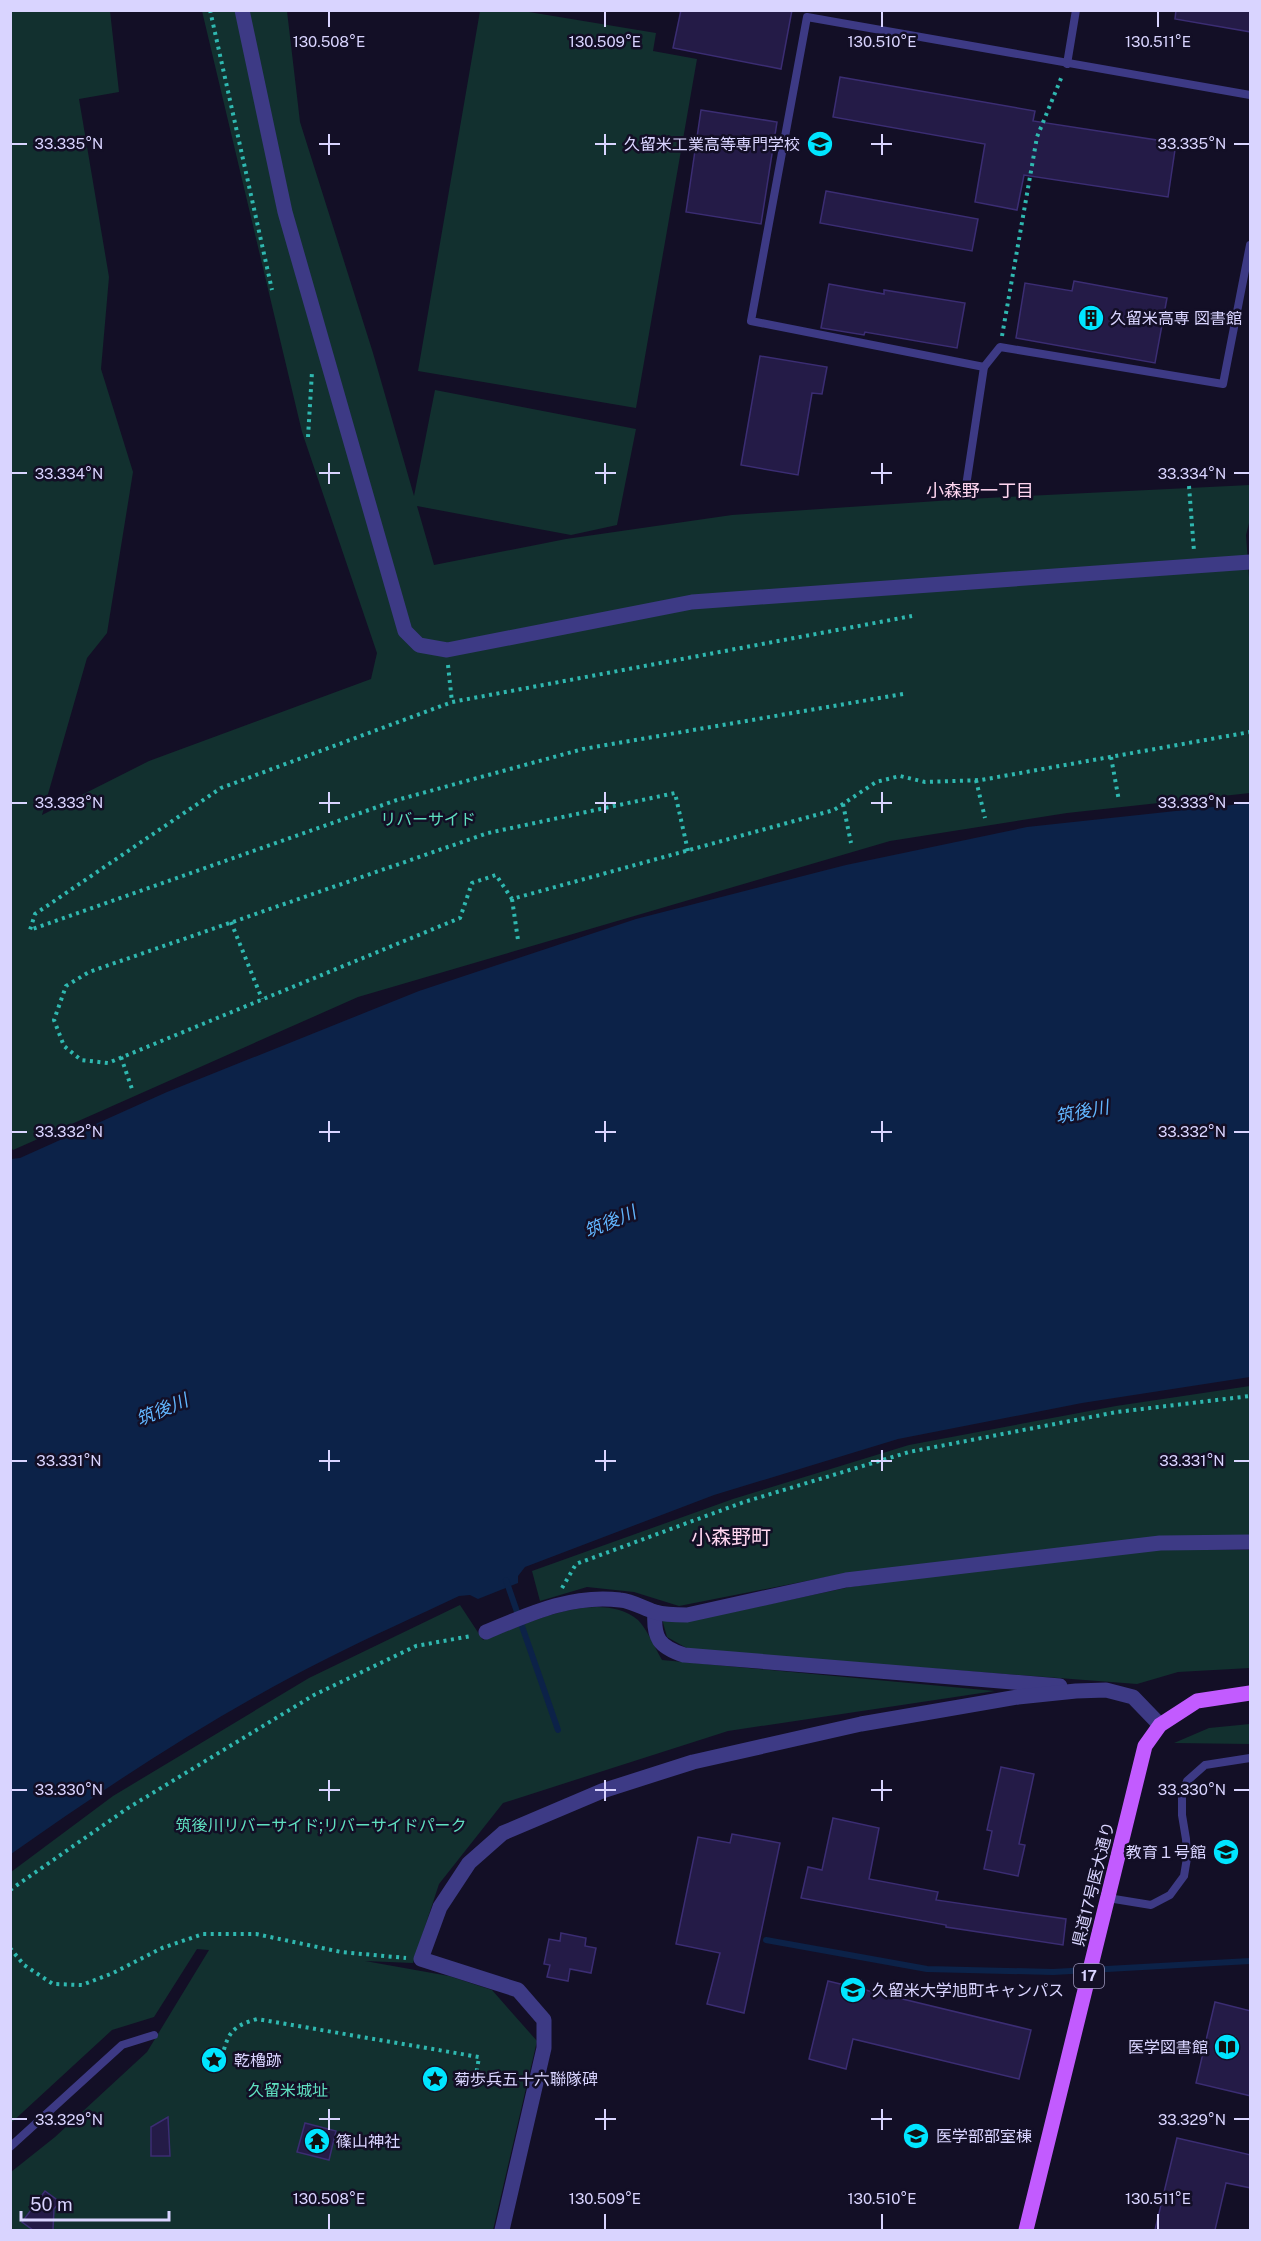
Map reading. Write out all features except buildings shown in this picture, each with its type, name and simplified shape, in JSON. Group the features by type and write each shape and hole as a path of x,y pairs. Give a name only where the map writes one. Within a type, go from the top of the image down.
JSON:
{"main road":[{"name":"17","path":"1160,1725 1197,1701 1251,1693"},
{"name":"県道17号医大通り","path":"1026,2230 1145,1746 1160,1725"}],"street":[{"path":"242,10 285,212 405,631 419,645 447,650 692,602 1251,562"},
{"path":"486,1632 563,1603 598,1599 622,1600 655,1612 687,1615 846,1580 1160,1543 1251,1542"},
{"path":"655,1612 654,1626 657,1638 667,1650 684,1656 1056,1685 1076,1691"},
{"path":"502,2230 544,2048 544,2020 518,1990 422,1959 440,1907 469,1863 503,1833 602,1791 693,1762 861,1724 1018,1697 1106,1690 1133,1697 1160,1725"}],"lane":[{"path":"1067,64 1076,10"},
{"path":"984,367 751,321 807,14 1067,64 1251,95"},
{"path":"966,486 984,367 999,347 1223,384 1251,245"},
{"path":"1108,1898 1151,1905 1170,1895 1184,1876 1187,1858 1182,1815 1182,1796 1187,1781 1205,1765 1251,1758"},
{"path":"10,2147 122,2045 154,2035"}],"path":[{"path":"210,10 272,290"},
{"path":"999,347 1036,137 1067,64"},
{"path":"308,436 312,367"},
{"path":"1189,486 1196,567"},
{"path":"903,694 583,749 397,800 30,930 35,914 221,788 452,702 912,616"},
{"path":"447,650 452,702"},
{"path":"512,899 834,810 876,782 900,776 925,782 976,780 1251,732"},
{"path":"1111,757 1119,801"},
{"path":"976,780 986,818"},
{"path":"518,940 512,899 496,875 472,883 460,918 108,1063 81,1060 64,1046 54,1020 66,986 89,972 488,832 675,793 688,851"},
{"path":"843,804 851,843"},
{"path":"231,922 262,999"},
{"path":"121,1057 133,1092"},
{"path":"563,1603 561,1591 576,1564 744,1502 909,1452 1117,1412 1251,1396"},
{"path":"10,1890 128,1808 314,1695 416,1646 457,1640 486,1632"},
{"path":"10,1948 24,1965 53,1984 82,1985 113,1973 162,1948 203,1934 256,1934 341,1952 422,1959"},
{"path":"222,2057 227,2038 239,2024 257,2019 479,2057 474,2088"}],"green space":[{"name":"リバーサイド","path":"11,11 110,11 119,92 79,99 109,277 101,369 133,472 107,633 87,658 42,815 149,761 371,679 377,653 302,432 202,11 287,11 300,122 373,353 414,496 435,390 636,429 617,525 571,535 417,506 434,565 566,539 732,515 967,499 1250,485 1250,519 1246,535 1250,591 1250,793 1067,813 890,841 358,997 13,1150 11,1147"},
{"path":"480,11 523,11 656,33 653,51 697,59 636,408 418,371"},
{"path":"1250,1386 1250,1537 842,1574 679,1606 634,1592 587,1587 540,1601 532,1571 733,1499 909,1445 1116,1406"},
{"path":"1164,1549 1250,1550 1250,1668 1178,1672 1137,1684 690,1650 667,1637 662,1619 690,1621 850,1587 1030,1563"},
{"path":"460,1605 483,1640 561,1612 603,1607 622,1611 638,1620 648,1633 662,1660 995,1691 728,1731 503,1803 439,1884 413,1963 365,1961 449,1976 492,1990 537,2041 493,2230 11,2230 11,2172 55,2137 147,2052 209,1950 197,1949 154,2017 112,2030 11,2123 11,1872 113,1796 309,1678"},
{"path":"1250,1724 1250,1744 1174,1743 1209,1728"}],"water":[{"name":"筑後川","path":"1250,803 1250,1377 1082,1403 898,1439 714,1495 525,1567 518,1576 518,1583 478,1599 470,1595 459,1596 344,1650 245,1702 87,1801 11,1854 11,1159 20,1158 167,1092 419,991 636,919 846,865 1027,827"}],"waterway":[{"path":"506,1580 558,1730"},
{"path":"766,1940 927,1969 1053,1972 1250,1961"}],"place":[{"name":"久留米工業高等専門学校","path":"820,144"},
{"name":"久留米高専 図書館","path":"1091,318"},
{"name":"教育１号館","path":"1226,1852"},
{"name":"久留米大学旭町キャンパス","path":"853,1990"},
{"name":"医学図書館","path":"1227,2047"},
{"name":"乾櫓跡","path":"214,2060"},
{"name":"菊歩兵五十六聯隊碑","path":"435,2079"},
{"name":"医学部部室棟","path":"916,2136"},
{"name":"篠山神社","path":"317,2141"}],"district":[{"name":"小森野一丁目","path":"980,491"},
{"name":"小森野町","path":"731,1537"}],"park label":[{"name":"筑後川リバーサイド;リバーサイドパーク","path":"321,1825"},
{"name":"久留米城址","path":"288,2090"}]}
